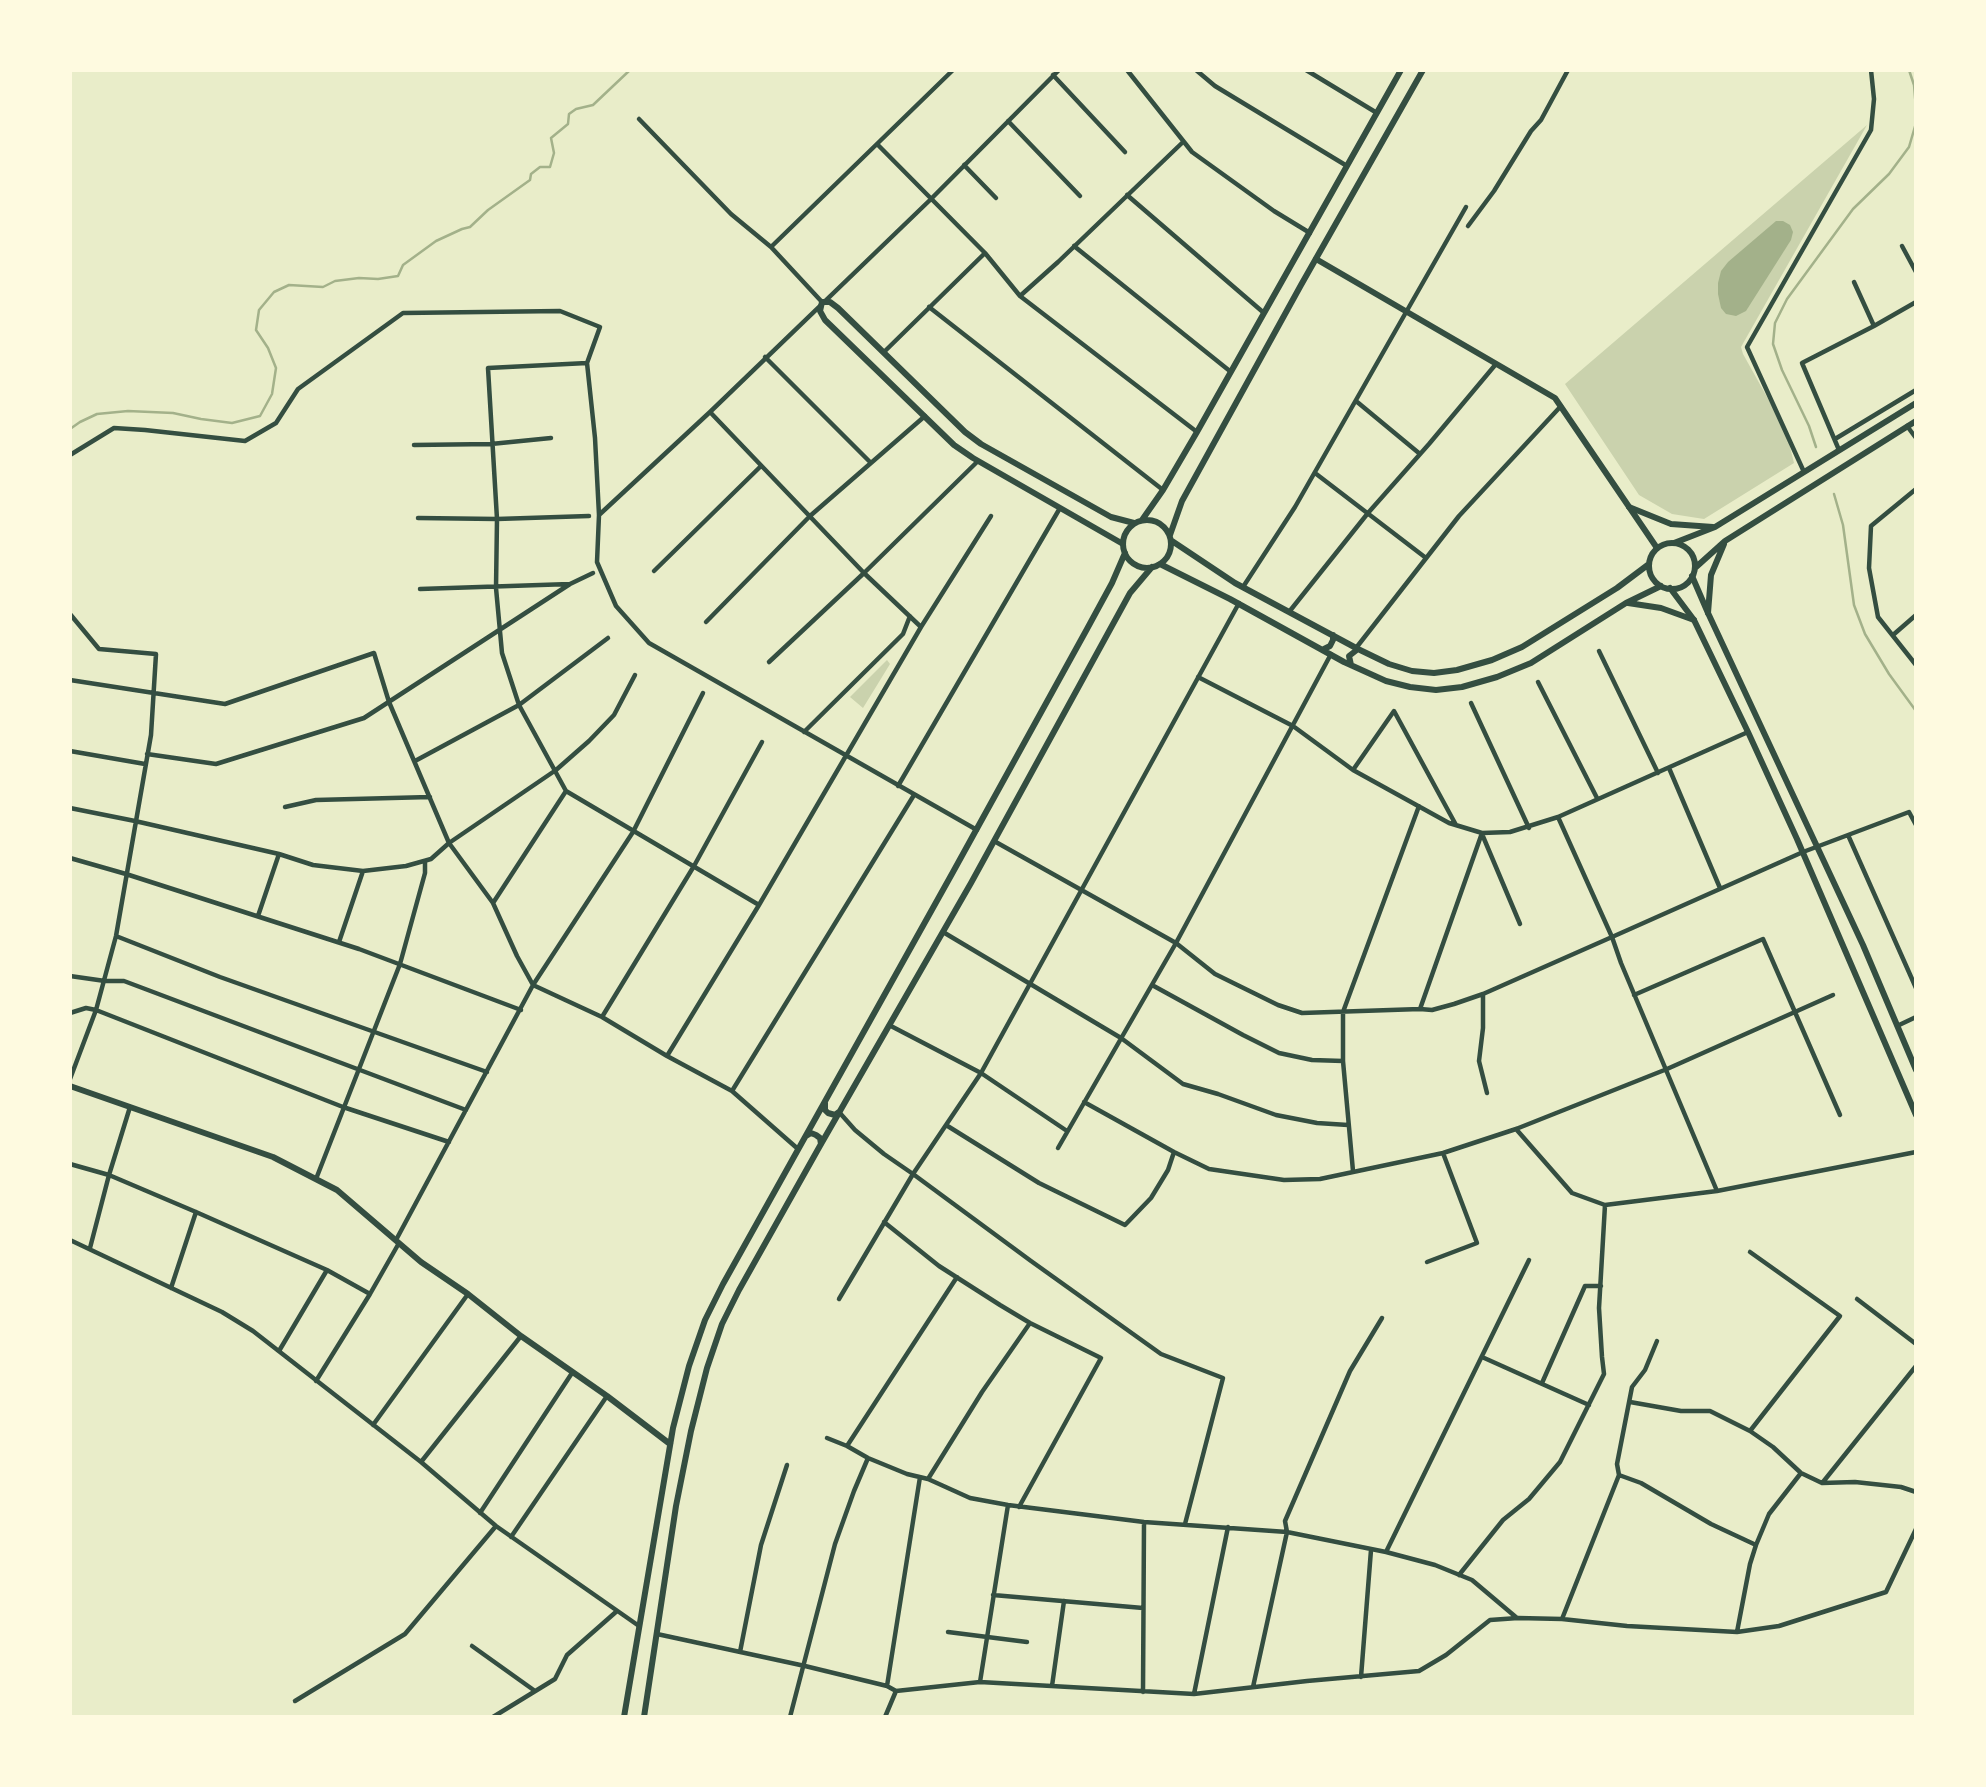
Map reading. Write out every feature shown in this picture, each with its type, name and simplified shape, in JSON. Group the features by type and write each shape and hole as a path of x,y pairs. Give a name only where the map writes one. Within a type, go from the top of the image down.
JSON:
{"main road":[{"path":"1142,520 1163,490 1265,314 1401,70"},
{"path":"1423,70 1182,501 1171,538 1169,555 1160,564 1152,567 1136,565 1125,553 1124,536 1134,523 1142,520 1156,521 1162,524 1171,538 1243,587 1389,663 1412,671 1433,673 1457,670 1492,660 1522,647 1617,588 1649,564"},
{"path":"1316,259 1555,398 1657,548"},
{"path":"1123,544 954,445 825,320 820,311 822,302 830,302 838,308 965,432 981,444 1111,517 1134,523"},
{"path":"1674,543 1715,527 1916,403"},
{"path":"1695,568 1692,554 1687,548 1674,543 1657,548 1649,564 1652,577 1661,586 1670,589 1683,586 1695,568 1725,541 1916,421"},
{"path":"1629,507 1671,524 1715,527"},
{"path":"1708,613 1712,576 1725,541"},
{"path":"624,1717 670,1444 689,1366 705,1320 723,1283 1112,583 1125,553"},
{"path":"1160,564 1239,603 1350,665 1386,681 1436,690 1462,687 1531,663 1626,603 1661,586"},
{"path":"644,1717 676,1506 691,1431 722,1324 994,841 1130,593 1152,567"},
{"path":"1692,576 1818,846 1916,1070"},
{"path":"1670,589 1694,620 1748,732 1803,852 1916,1115"},
{"path":"1626,603 1661,608 1694,620"},
{"path":"1322,650 1330,646 1333,635"},
{"path":"1350,665 1349,656 1357,648"},
{"path":"70,1086 273,1157 337,1190 421,1262 670,1444"},
{"path":"825,1101 825,1110 828,1113 835,1115 839,1112"},
{"path":"806,1136 811,1133 816,1135 821,1144"}],"street":[{"path":"771,247 953,70"},
{"path":"599,515 930,200 1059,70"},
{"path":"1127,70 1192,152 1274,211 1310,233"},
{"path":"1196,70 1215,86 1347,167"},
{"path":"1306,70 1377,113"},
{"path":"1468,226 1541,120 1567,70"},
{"path":"1804,473 1746,347 1871,130 1874,99 1871,70"},
{"path":"1053,75 1125,152"},
{"path":"639,119 731,214 771,247 822,302"},
{"path":"1008,121 1080,197"},
{"path":"1020,296 1183,142"},
{"path":"877,144 985,253 1020,296 1197,432"},
{"path":"964,165 996,198"},
{"path":"1127,195 1265,314"},
{"path":"1243,587 1296,507 1466,207"},
{"path":"1074,246 1231,372"},
{"path":"1902,246 1916,271"},
{"path":"884,352 985,253"},
{"path":"1854,282 1874,326"},
{"path":"1839,450 1802,363 1916,302"},
{"path":"929,307 1163,490"},
{"path":"70,455 114,428 245,441 276,423 298,389 404,313 560,311 600,327 587,363 599,515 597,562 616,606 649,643 976,830"},
{"path":"765,357 872,463"},
{"path":"587,363 488,368 497,519 496,588 502,653 519,705 566,791 759,905"},
{"path":"1289,612 1368,513 1496,364"},
{"path":"1835,439 1916,390"},
{"path":"1356,401 1420,454"},
{"path":"1357,648 1459,516 1562,406"},
{"path":"710,412 864,573 921,627"},
{"path":"706,622 810,516 925,416"},
{"path":"1907,426 1916,438"},
{"path":"414,445 491,444 551,438"},
{"path":"769,662 978,461"},
{"path":"654,571 761,466"},
{"path":"1315,473 1426,558"},
{"path":"1916,489 1871,526 1869,568 1878,617 1916,665"},
{"path":"898,786 1060,508"},
{"path":"418,519 589,516"},
{"path":"667,1056 759,905 921,627 991,516"},
{"path":"147,754 216,764 364,718 570,584 593,573"},
{"path":"420,589 570,584"},
{"path":"839,1299 914,1174 981,1073 1239,603"},
{"path":"70,614 99,649 156,654 150,735 116,936 96,1010 70,1079"},
{"path":"1892,635 1916,615"},
{"path":"804,732 903,634 910,616"},
{"path":"415,761 519,705 608,638"},
{"path":"1599,651 1658,773"},
{"path":"70,680 225,704 374,653 389,702 449,843 493,903 533,985 602,1017 732,1091 798,1149"},
{"path":"1058,1148 1176,943 1331,654"},
{"path":"70,808 279,854 313,864 363,871 406,866 431,859 449,843 556,770 614,715 635,675"},
{"path":"1198,677 1293,726 1353,769 1419,806 1457,826 1482,833 1530,828 1748,732"},
{"path":"1538,682 1597,798"},
{"path":"316,1381 370,1294 533,985 633,832 704,693"},
{"path":"1471,703 1530,828"},
{"path":"1353,769 1394,711 1457,826"},
{"path":"602,1017 694,866 762,742"},
{"path":"70,751 145,764"},
{"path":"1669,768 1720,888"},
{"path":"493,903 566,791"},
{"path":"732,1091 914,795"},
{"path":"285,807 316,800 430,797"},
{"path":"1353,1171 1343,1061 1343,1013 1419,806"},
{"path":"994,841 1176,943 1215,974 1278,1005 1303,1013 1343,1013 1432,1010 1483,994 1818,846 1909,812 1916,825"},
{"path":"1558,817 1612,937 1717,1191"},
{"path":"1482,833 1520,924"},
{"path":"1420,1009 1482,833"},
{"path":"1848,835 1916,988"},
{"path":"258,916 279,854"},
{"path":"70,858 339,942 521,1010"},
{"path":"316,1179 400,964 425,873 425,861"},
{"path":"339,942 363,871"},
{"path":"942,931 1121,1038 1183,1084 1276,1115 1317,1123 1348,1125"},
{"path":"116,936 230,981 487,1072"},
{"path":"1634,995 1763,939 1840,1115"},
{"path":"70,976 124,981 466,1110"},
{"path":"1152,985 1279,1053 1312,1060 1343,1061"},
{"path":"1483,994 1479,1061 1488,1093"},
{"path":"1084,1102 1209,1169 1283,1180 1320,1179 1443,1153 1516,1129 1667,1069 1833,995"},
{"path":"70,1013 86,1008 96,1010 344,1107 449,1142"},
{"path":"1897,1026 1916,1017"},
{"path":"889,1025 981,1073 1067,1131"},
{"path":"90,1248 130,1107"},
{"path":"839,1112 855,1130 884,1154 1161,1354 1223,1378 1185,1524"},
{"path":"946,1125 1039,1183 1125,1225 1151,1198 1168,1170 1174,1152"},
{"path":"1516,1129 1573,1193 1605,1205 1717,1191 1916,1152"},
{"path":"1427,1262 1476,1243 1443,1153"},
{"path":"70,1164 109,1175 196,1212 327,1270 370,1294"},
{"path":"1460,1576 1503,1520 1530,1499 1560,1462 1605,1374 1599,1308 1605,1205"},
{"path":"171,1288 196,1212"},
{"path":"884,1222 939,1266 1030,1323 1101,1358 1019,1507"},
{"path":"70,1240 222,1312 253,1331 421,1462 496,1526 639,1626"},
{"path":"1750,1252 1840,1316 1750,1431"},
{"path":"1386,1552 1529,1261"},
{"path":"279,1351 327,1270"},
{"path":"847,1446 957,1277"},
{"path":"1542,1383 1585,1286 1601,1286"},
{"path":"373,1425 467,1294"},
{"path":"1857,1299 1916,1345"},
{"path":"1253,1687 1287,1532 1285,1521 1350,1371 1382,1318"},
{"path":"928,1479 982,1392 1030,1323"},
{"path":"421,1462 521,1336"},
{"path":"1562,1619 1619,1475 1617,1464 1632,1387 1645,1370 1657,1340"},
{"path":"1482,1357 1589,1405"},
{"path":"1822,1483 1916,1366"},
{"path":"480,1513 572,1373"},
{"path":"511,1537 607,1396"},
{"path":"1630,1402 1681,1411 1710,1411 1750,1431 1801,1472 1822,1483 1855,1482 1901,1487 1916,1492"},
{"path":"827,1438 868,1458 928,1479 970,1498 1008,1506 1144,1522 1287,1532 1386,1552 1435,1565 1472,1580 1518,1618"},
{"path":"790,1717 835,1544 868,1458"},
{"path":"740,1652 761,1545 787,1465"},
{"path":"1737,1632 1756,1545 1769,1514 1801,1472"},
{"path":"1619,1475 1642,1483 1711,1524 1756,1545"},
{"path":"887,1686 920,1477"},
{"path":"980,1682 1008,1506"},
{"path":"1143,1692 1144,1522"},
{"path":"295,1701 405,1634 496,1526"},
{"path":"1194,1694 1228,1527"},
{"path":"657,1634 805,1666 887,1686 896,1691 980,1682 1194,1694 1419,1671 1446,1655 1490,1620 1562,1619 1627,1626 1737,1632 1779,1626 1886,1592 1916,1529"},
{"path":"1361,1677 1371,1550"},
{"path":"993,1595 1143,1608"},
{"path":"1052,1686 1064,1601"},
{"path":"493,1717 555,1679 567,1655 617,1611"},
{"path":"948,1632 1027,1642"},
{"path":"472,1646 535,1691"},
{"path":"885,1717 896,1691"}],"shaded area":[{"path":"1867,125 1741,347 1786,431 1794,463 1704,519 1672,514 1639,495 1565,384"},
{"path":"1776,221 1790,225 1793,232 1791,240 1746,311 1736,316 1726,314 1721,308 1718,294 1721,271"},
{"path":"887,660 890,664 863,708 850,697"}],"waterway":[{"path":"70,429 97,414 128,411 173,413 232,423 260,416 272,394 276,368 268,348 256,330 259,310 274,292 289,285 323,287 335,281 398,276 403,265 436,241 470,227 488,210 530,180 531,174 540,167 550,167 554,153 551,138 568,124 569,114 576,109 593,105 630,70"},
{"path":"1909,70 1914,85 1916,109"},
{"path":"1816,447 1773,344 1775,323 1787,299 1853,209 1889,174 1909,147 1916,123"},
{"path":"1834,494 1843,525 1854,605 1865,634 1916,711"}]}
